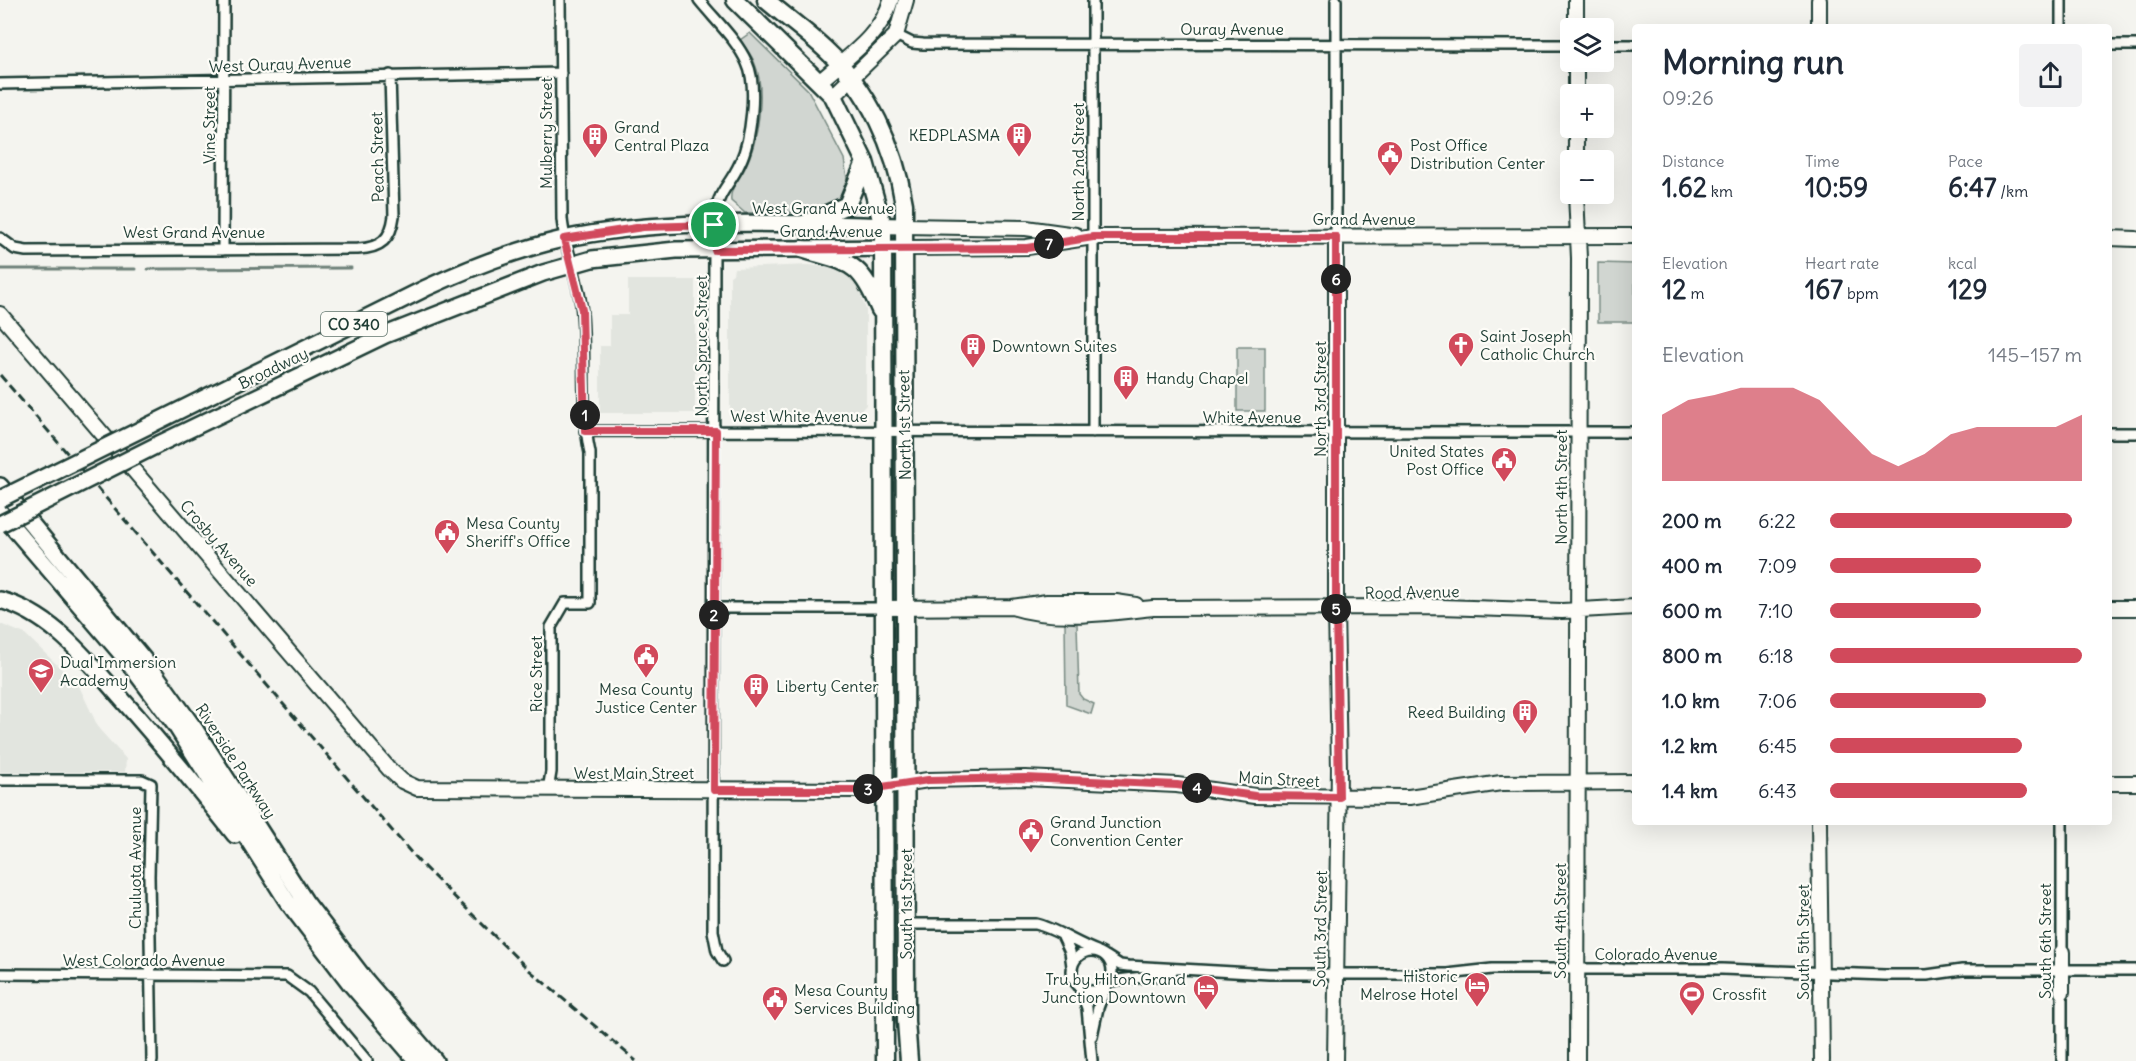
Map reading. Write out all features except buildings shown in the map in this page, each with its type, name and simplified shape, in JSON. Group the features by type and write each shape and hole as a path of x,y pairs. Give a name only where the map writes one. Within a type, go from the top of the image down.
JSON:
{"highway":[{"name":"North 1st Street","path":"735,0 833,96 865,162 883,226 883,608 886,787"},
{"name":"North 1st Street","path":"766,0 829,52 851,80 872,109 885,135 901,185 904,226 907,784"},
{"path":"802,225 847,206 865,162"},
{"path":"802,249 846,262 857,268 869,284 883,319"},
{"name":"South 1st Street","path":"907,784 906,1021 909,1061"},
{"name":"South 1st Street","path":"885,1061 886,787"}],"main road":[{"name":"West Grand Avenue","path":"564,239 643,227 904,226"},
{"name":"Broadway","path":"0,499 465,270 526,249 564,239"},
{"name":"Grand Avenue","path":"571,265 592,259 647,252 904,248"},
{"name":"Broadway","path":"0,524 385,334 484,295 571,265"},
{"name":"Riverside Parkway","path":"0,486 156,675 196,731 310,908 367,982 435,1061"},
{"name":"Riverside Parkway","path":"0,512 125,658 176,726 287,901 349,981 417,1061"},
{"path":"0,600 44,620 72,644 165,747 287,901"}],"street":[{"name":"Vine Street","path":"224,0 224,250"},
{"name":"Mulberry Street","path":"560,0 564,239 571,265"},
{"name":"North Spruce Street","path":"699,0 745,59 751,75 751,121 743,157 721,192 714,225 716,431 713,931 717,951 723,961"},
{"path":"819,82 875,32 885,17 891,0"},
{"path":"833,96 896,35 906,0"},
{"name":"North 2nd Street","path":"1093,0 1093,432"},
{"name":"North 3rd Street","path":"1336,0 1336,609 1339,797"},
{"path":"1576,0 1576,18"},
{"path":"1819,0 1819,24"},
{"path":"2061,0 2061,24"},
{"name":"Ouray Avenue","path":"896,35 912,43 923,44 1560,45"},
{"path":"1614,45 1632,45"},
{"path":"2112,45 2136,45"},
{"name":"West Ouray Avenue","path":"0,84 224,82 390,75 561,73"},
{"name":"Peach Street","path":"388,237 394,216 390,75"},
{"name":"North 4th Street","path":"1576,204 1579,258 1577,781"},
{"name":"Grand Avenue","path":"904,226 1026,228 1093,237 1632,236"},
{"name":"West Grand Avenue","path":"0,239 15,249 26,250 224,250 368,249 377,247 388,237"},
{"name":"Grand Avenue","path":"904,248 1027,248 1093,237"},
{"path":"2112,238 2136,239"},
{"name":"Rice Street","path":"548,790 551,627 565,603 590,603 590,453 585,431 582,310 571,265"},
{"name":"Crosby Avenue","path":"0,314 389,769 402,781 417,788"},
{"name":"West White Avenue","path":"585,431 905,432"},
{"name":"White Avenue","path":"905,432 1632,432"},
{"path":"2112,433 2136,433"},
{"name":"Rood Avenue","path":"883,608 1012,607 1032,614 1115,613 1153,608 1632,607"},
{"path":"714,608 883,608"},
{"path":"2112,608 2136,608"},
{"name":"Main Street","path":"886,787 928,780 1056,779 1184,786 1255,796 1409,797 1486,784 1632,782"},
{"name":"Chuluota Avenue","path":"0,780 142,780 151,784 152,1061"},
{"name":"South 4th Street","path":"1577,781 1577,1061"},
{"path":"2112,783 2136,783"},
{"name":"West Main Street","path":"417,788 863,790 886,787"},
{"name":"South 3rd Street","path":"1335,1061 1339,797"},
{"name":"South 5th Street","path":"1820,825 1822,1061"},
{"name":"South 6th Street","path":"2062,825 2062,1061"},
{"path":"906,924 1036,924 1053,929 1063,937 1106,956 1112,968 1098,1008 1091,1039"},
{"path":"1063,937 1070,952 1073,976 1087,1008 1092,1061"},
{"path":"1072,968 1080,955 1097,951"},
{"name":"Colorado Avenue","path":"1106,956 1120,965 1233,974 1447,974 1492,969 1577,969 1927,975 1962,970 2136,970"},
{"name":"Colorado Avenue","path":"1108,982 1128,976 1161,975 1176,969"},
{"name":"West Colorado Avenue","path":"0,974 287,976 309,992 367,1061"},
{"path":"1079,986 1092,991 1108,982"}],"shaded area":[{"path":"750,33 808,90 844,159 848,185 843,199 813,212 745,213 731,201 733,188 743,172 754,145 759,116 758,75 752,58 740,40"},
{"path":"1598,263 1632,264 1632,322 1598,322"},
{"path":"809,265 826,267 842,273 852,279 860,292 866,310 866,405 858,414 735,415 730,411 730,276 734,268"},
{"path":"628,280 695,280 695,413 600,413 600,346 610,346 610,315 628,315"},
{"path":"1237,347 1265,347 1265,411 1237,411"},
{"path":"1065,621 1077,624 1079,694 1083,699 1094,704 1091,714 1066,705"},
{"name":"Dual Immersion Academy","path":"0,624 25,634 79,686 99,729 126,759 125,772 0,772"}],"waterway":[{"path":"148,269 351,268"},
{"path":"0,269 135,269"}],"railway":[{"path":"0,375 420,863 528,969 636,1061"}],"place":[{"name":"KEDPLASMA","path":"1019,158"},
{"name":"Grand Central Plaza","path":"595,159"},
{"name":"Post Office Distribution Center","path":"1390,177"},
{"name":"Saint Joseph Catholic Church","path":"1461,368"},
{"name":"Downtown Suites","path":"973,369"},
{"name":"Handy Chapel","path":"1126,401"},
{"name":"United States Post Office","path":"1504,483"},
{"name":"Mesa County Sheriff's Office","path":"447,555"},
{"name":"Mesa County Justice Center","path":"646,679"},
{"name":"Dual Immersion Academy","path":"41,694"},
{"name":"Liberty Center","path":"756,709"},
{"name":"Reed Building","path":"1525,735"},
{"name":"Grand Junction Convention Center","path":"1031,854"},
{"name":"Historic Melrose Hotel","path":"1477,1008"},
{"name":"Tru by Hilton Grand Junction Downtown","path":"1206,1011"},
{"name":"Crossfit","path":"1692,1017"},
{"name":"Mesa County Services Building","path":"775,1022"}],"route":[{"path":"714,225 715,250 1027,248 1093,237 1336,237 1336,609 1339,797 1255,796 1177,785 1026,778 928,780 863,790 714,790 716,431 585,431 582,310 564,239 643,227 714,225"}]}
